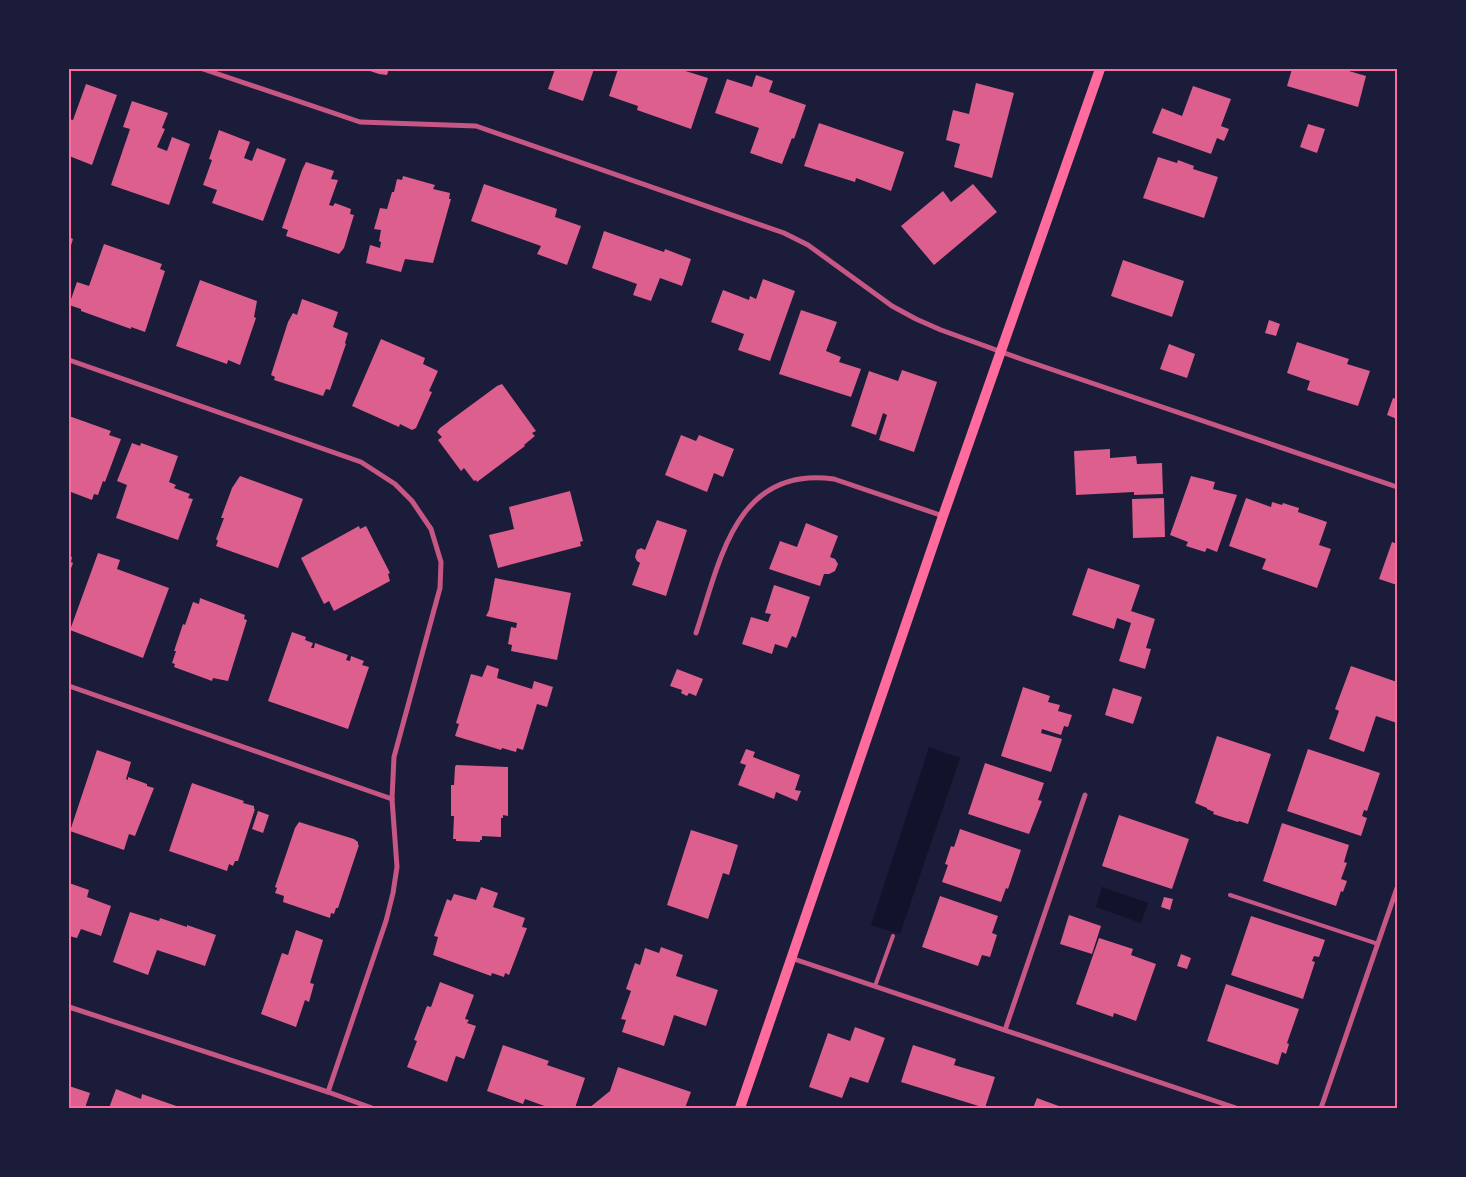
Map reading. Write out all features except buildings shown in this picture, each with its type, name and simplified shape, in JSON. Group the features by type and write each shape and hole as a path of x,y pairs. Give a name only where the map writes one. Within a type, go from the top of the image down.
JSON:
{"main road":[{"path":"740,1108 943,516 1100,69"}],"street":[{"path":"203,69 213,70 360,122 476,126 784,233 808,245 892,306 916,320 1000,352 1397,487"},
{"path":"69,360 361,462 395,484 412,501 431,529 441,562 440,588 394,758 392,799 397,867 393,893 386,921 328,1092"},
{"path":"696,633 727,542 736,524 757,498 774,487 806,478 834,479 943,516"},
{"path":"69,686 392,799"},
{"path":"1006,1030 1085,795"},
{"path":"1321,1108 1397,888"},
{"path":"791,958 1236,1108"},
{"path":"69,1007 372,1108"}],"lane":[{"path":"1230,895 1378,944"},
{"path":"875,986 893,936"}],"shaded area":[{"path":"929,747 960,758 900,934 871,925"},
{"path":"1102,887 1148,903 1141,923 1096,907"}]}
